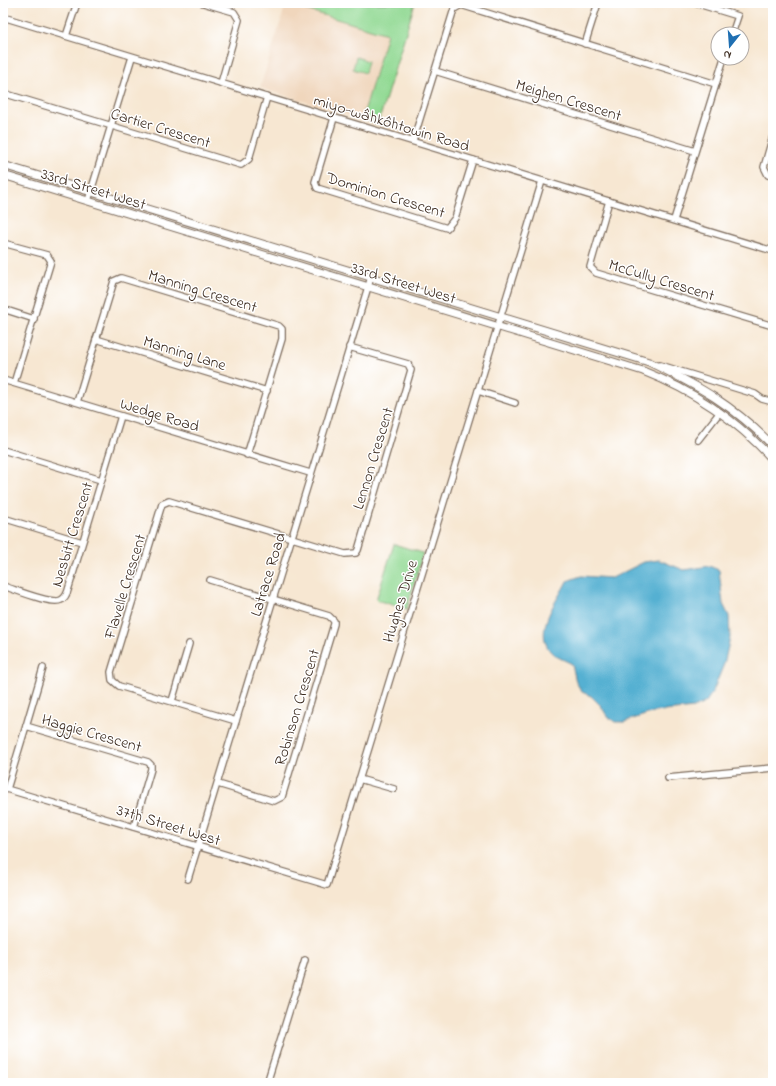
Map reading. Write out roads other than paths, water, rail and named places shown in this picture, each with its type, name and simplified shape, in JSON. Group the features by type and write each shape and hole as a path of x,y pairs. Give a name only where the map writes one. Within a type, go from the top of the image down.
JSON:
{"main road":[{"name":"33rd Street West","path":"3,165 371,276 500,318 648,362 706,390 742,416 773,446"},
{"name":"33rd Street West","path":"3,175 498,325 649,373 683,388 720,412 743,430 773,460"}],"street":[{"path":"66,36 76,3"},
{"path":"203,3 234,12 240,20 221,83"},
{"path":"585,44 598,3"},
{"path":"695,3 738,16 735,26"},
{"path":"413,141 454,9 461,5 716,84"},
{"name":"miyo-wâhkôhtowin Road","path":"3,17 773,251"},
{"path":"88,201 132,57"},
{"path":"674,220 722,66"},
{"name":"Meighen Crescent","path":"435,71 695,151"},
{"name":"Cartier Crescent","path":"3,93 241,165 249,159 267,97"},
{"name":"Dominion Crescent","path":"334,118 315,182 317,188 447,228 455,218 473,160"},
{"path":"773,136 764,167 768,175 773,176"},
{"name":"Hughes Drive","path":"327,885 542,181"},
{"name":"McCully Crescent","path":"609,201 590,267 596,273 773,326"},
{"path":"3,243 50,258 50,266 14,383"},
{"name":"Latrace Road","path":"188,879 371,276"},
{"name":"Manning Crescent","path":"77,402 116,278 121,278 279,326 282,329 282,339 247,455"},
{"path":"3,309 34,319"},
{"name":"Manning Lane","path":"96,339 267,390"},
{"name":"Lennon Crescent","path":"292,538 349,555 356,553 360,542 411,370 408,364 349,347"},
{"name":"33rd Street West","path":"648,362 756,394 762,399 773,402"},
{"name":"Wedge Road","path":"3,380 310,473"},
{"path":"478,391 516,403"},
{"path":"698,440 720,412"},
{"name":"Nesbitt Crescent","path":"3,586 51,600 61,600 66,594 121,416"},
{"path":"3,450 101,480"},
{"name":"Flavelle Crescent","path":"236,721 119,686 110,676 162,504 169,500 292,538"},
{"path":"3,518 82,542"},
{"name":"Robinson Crescent","path":"210,580 329,616 334,621 334,627 282,797 274,801 218,784"},
{"path":"172,701 188,644"},
{"path":"26,726 43,668"},
{"name":"Haggie Crescent","path":"5,788 26,726 148,762 151,765 151,769 134,827"},
{"path":"668,778 773,768"},
{"path":"359,778 394,789"},
{"name":"37th Street West","path":"5,788 327,885"},
{"path":"267,1083 304,960"}],"water":[{"path":"659,560 684,570 709,566 719,570 723,604 729,616 730,638 724,664 713,691 706,702 694,708 654,712 624,722 615,722 607,716 601,706 591,696 582,692 576,682 572,664 557,657 550,651 545,642 544,633 546,624 553,606 567,581 581,576 612,578 644,562"}]}
